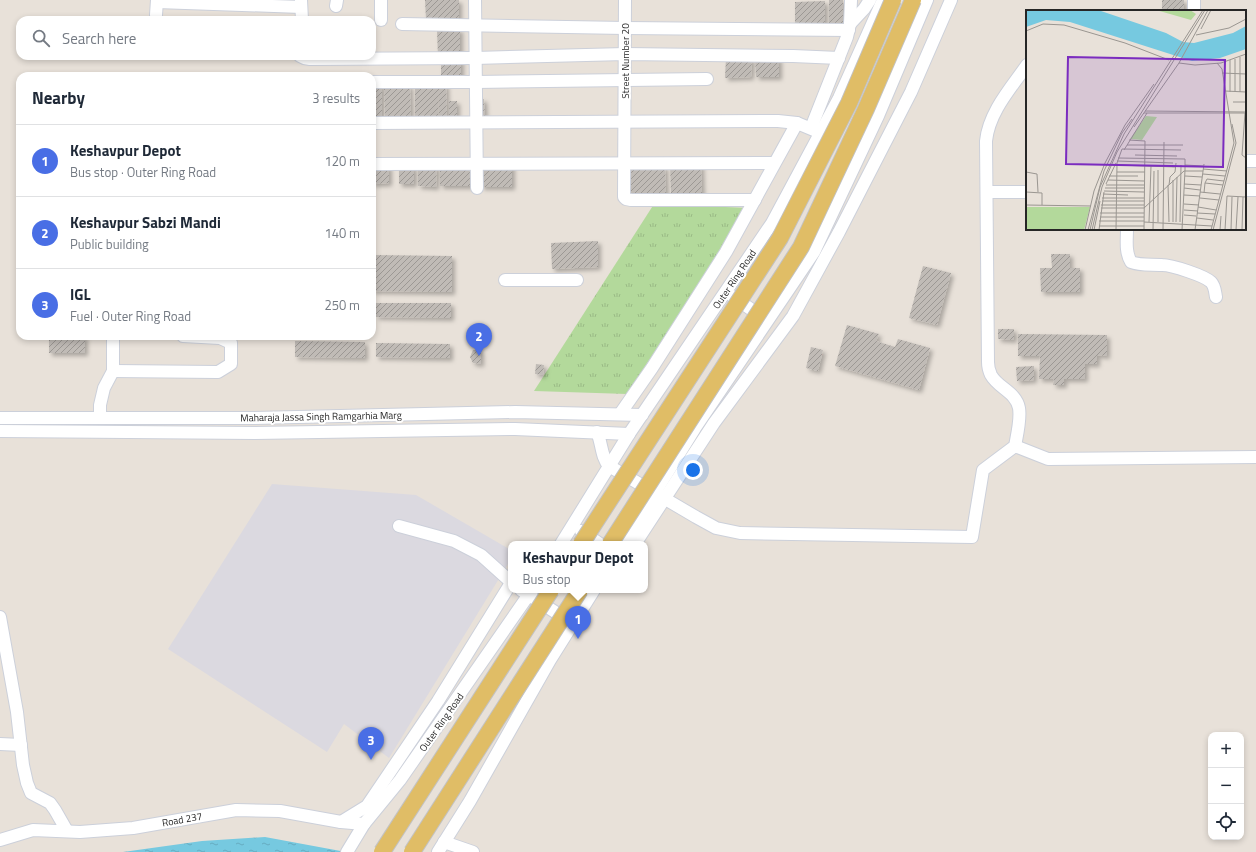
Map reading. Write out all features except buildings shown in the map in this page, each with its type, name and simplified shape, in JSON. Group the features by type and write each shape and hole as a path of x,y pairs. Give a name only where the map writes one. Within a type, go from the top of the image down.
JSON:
{"main road":[{"name":"Outer Ring Road","path":"583,541 780,238 849,103 893,0"},
{"path":"612,541 801,247 866,109 913,0"},
{"name":"Outer Ring Road","path":"382,852 549,593"},
{"path":"412,852 578,593"}],"street":[{"path":"380,0 381,20"},
{"path":"475,0 476,188"},
{"name":"Street Number 20","path":"625,0 624,197 631,200 755,200"},
{"path":"376,123 778,121 797,123 816,131 850,27 851,0"},
{"path":"850,27 870,0"},
{"name":"Outer Ring Road","path":"563,541 629,434 772,223 816,131 838,98 883,0"},
{"path":"637,541 695,428 814,252 878,116 927,0"},
{"path":"624,541 793,316 839,232 911,92 951,0"},
{"path":"156,15 157,1 301,4 302,16"},
{"path":"402,24 625,28 850,27"},
{"path":"376,59 475,58 625,54 839,58"},
{"path":"597,432 605,461 609,466 716,528 740,533 972,537 982,470 1015,446 1019,415 1017,401 994,380 990,373 988,362 986,141 990,121 997,108 1026,66"},
{"path":"376,82 707,79"},
{"path":"620,414 652,368 726,252 797,123"},
{"path":"376,164 774,163"},
{"path":"987,192 1026,192"},
{"path":"1127,230 1127,249 1131,262 1170,266 1207,279 1215,288 1216,297"},
{"path":"505,280 577,280"},
{"path":"725,292 767,321"},
{"path":"100,418 100,405 104,388 113,371 113,340"},
{"path":"113,371 218,372 231,364 231,343 224,340"},
{"path":"515,412 515,429"},
{"name":"Maharaja Jassa Singh Ramgarhia Marg","path":"0,418 255,418 515,412 642,415"},
{"path":"17,418 17,432"},
{"path":"84,418 84,433"},
{"path":"255,418 255,433"},
{"name":"Maharaja Jassa Singh Ramgarhia Marg","path":"0,431 84,433 255,433 515,429 629,434"},
{"path":"1015,446 1048,459 1256,457"},
{"path":"573,525 596,541"},
{"path":"399,526 454,541 481,555 508,580"},
{"path":"341,822 368,806 438,701 508,588"},
{"name":"Outer Ring Road","path":"348,852 364,824 400,780 527,593"},
{"path":"529,593 573,623"},
{"path":"473,852 441,847 470,801 550,660 592,593"},
{"path":"550,660 562,651 602,593"},
{"path":"0,617 17,712 26,783 31,792 50,803 67,831"},
{"path":"0,744 21,745"},
{"name":"Road 237","path":"0,840 33,830 80,832 133,828 236,810 280,811 341,822 364,824"}],"shaded area":[{"path":"272,484 416,495 508,548 508,564 389,758 344,724 327,752 168,649"}],"green space":[{"path":"654,204 749,208 627,394 534,391"}],"water":[{"path":"265,837 346,852 123,852 202,841"}],"place":[{"name":"Keshavpur Sabzi Mandi","path":"479,356"},
{"name":"Keshavpur Depot","path":"578,639"},
{"name":"IGL","path":"371,760"}]}
